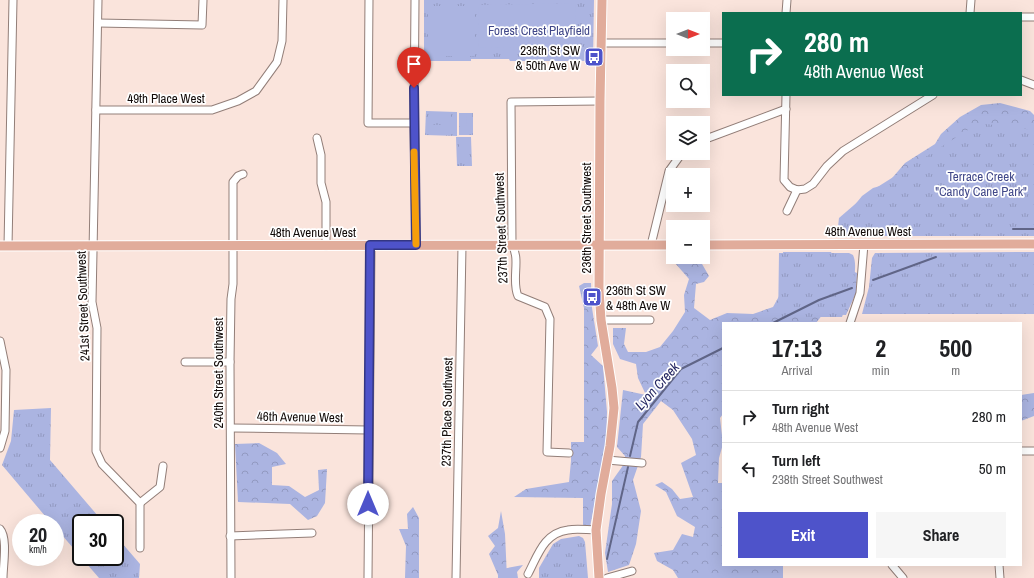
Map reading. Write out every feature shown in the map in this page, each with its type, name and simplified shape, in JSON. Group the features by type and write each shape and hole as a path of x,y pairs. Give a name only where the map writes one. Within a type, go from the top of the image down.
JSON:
{"main road":[{"name":"236th Street Southwest","path":"599,578 596,530 613,428 614,408 601,320 599,290 602,0"},
{"name":"48th Avenue West","path":"710,245 1034,244"},
{"name":"48th Avenue West","path":"2,247 233,245 666,245"}],"street":[{"path":"2,247 13,0"},
{"name":"241st Street Southwest","path":"98,0 92,302 97,328 96,451 102,464 140,503"},
{"path":"98,23 202,25 202,0"},
{"name":"49th Place West","path":"96,110 212,110 238,101 256,91 277,62 282,41 283,0"},
{"path":"369,0 368,123 414,123"},
{"path":"415,0 414,123 416,245"},
{"path":"786,12 787,0"},
{"path":"970,12 971,0"},
{"path":"1022,17 1034,17"},
{"path":"601,43 666,43"},
{"path":"710,43 722,43"},
{"path":"1022,80 1034,85"},
{"path":"786,96 784,180 790,187 797,190 805,189 813,184 827,166 842,152 931,96"},
{"name":"237th Street Southwest","path":"569,453 547,452 550,319 546,307 518,296 515,290 516,252 512,245 511,102 600,101"},
{"path":"710,137 786,109"},
{"path":"317,138 321,155 322,183 326,202 326,246"},
{"path":"651,245 669,171 677,160"},
{"name":"240th Street Southwest","path":"231,578 230,362 231,298 233,284 234,182 238,176 243,174"},
{"path":"787,211 797,190"},
{"path":"850,322 860,293 864,244"},
{"path":"368,578 370,245"},
{"name":"237th Place Southwest","path":"456,578 462,246"},
{"path":"601,320 650,320"},
{"path":"0,341 6,370 6,411 5,431 0,448"},
{"path":"185,362 230,362"},
{"name":"46th Avenue West","path":"230,428 368,430"},
{"path":"1022,451 1034,451"},
{"path":"608,460 642,463"},
{"path":"140,548 140,503 160,487 163,466"},
{"path":"0,528 4,540 3,578"},
{"path":"528,574 545,542 552,535 568,530 596,530"},
{"path":"230,536 312,533"},
{"path":"893,566 902,578"},
{"path":"999,566 1000,578"},
{"path":"607,578 632,571"}],"green space":[{"name":"Forest Crest Playfield","path":"424,0 594,0 593,61 510,61 509,59 471,59 471,61 424,61"},
{"path":"575,3 576,46 479,48 478,5"},
{"path":"428,6 475,6 475,56 428,56"},
{"path":"1000,103 1030,111 1034,115 1034,159 845,217 862,196 873,188 887,184 905,163 935,144 941,134 960,117 981,105"},
{"path":"426,111 457,112 457,136 425,135"},
{"path":"430,112 451,112 451,122 430,122"},
{"path":"459,113 473,113 473,135 459,135"},
{"path":"460,114 465,114 465,126 460,126"},
{"path":"466,114 472,114 472,134 460,134 460,126 467,126"},
{"name":"Terrace Creek \"Candy Cane Park\"","path":"979,123 1034,130 1034,236 837,236 839,218 868,193"},
{"path":"430,125 451,125 451,135 430,135"},
{"path":"456,137 471,137 472,166 457,166"},
{"path":"459,140 468,140 468,162 459,162"},
{"path":"783,252 831,252 838,265 857,273 856,293 846,315 823,314 817,322 722,322 722,415 720,418 722,448 719,458 718,483 722,483 722,566 783,566 783,578 678,578 673,570 657,561 654,553 673,550 682,534 693,537 695,527 677,516 666,492 655,485 662,482 672,489 680,499 693,497 681,463 696,455 692,439 673,410 661,401 643,424 641,457 633,480 641,511 636,544 629,565 608,572 605,553 612,504 612,481 624,464 625,456 617,447 623,390 646,395 638,378 636,364 620,359 613,344 613,328 626,328 624,344 628,352 646,352 660,347 673,331 685,312 684,295 689,279 676,264 702,264 709,276 704,282 696,284 694,308 710,320 727,313 753,314 773,307 783,289"},
{"path":"1034,252 1034,314 862,314 869,287 872,258 875,253"},
{"path":"779,253 849,253 853,255 855,261 854,277 850,295 842,317 792,317 792,322 778,322"},
{"path":"584,283 591,283 592,308 598,346 591,355 603,366 607,412 606,447 590,527 583,525 583,498 514,497 526,489 569,482 571,442 584,442 584,308 579,286"},
{"path":"1034,393 1034,416 1022,421 1022,395"},
{"path":"51,408 50,460 96,514 72,514 72,547 64,537 64,514 43,514 2,465 11,441 14,410"},
{"path":"259,443 277,453 286,464 272,467 272,485 289,486 305,497 319,490 318,470 327,469 325,503 317,516 308,520 290,504 238,502 235,444"},
{"path":"413,507 419,518 419,578 405,578 406,546 399,529 408,529 407,514"},
{"path":"501,511 505,534 507,578 498,578 489,554 495,546 488,536 498,528"},
{"path":"579,536 583,538 585,542 588,578 539,578 539,568 553,544 561,539"},
{"path":"124,545 140,564 139,578 99,578 89,566 124,566"},
{"path":"523,565 517,572 518,578 502,578 502,569"}],"waterway":[{"name":"Lyon Creek","path":"1013,229 1034,229"},
{"name":"Lyon Creek","path":"873,280 936,257"},
{"name":"Lyon Creek","path":"775,322 819,300 852,288"},
{"name":"Lyon Creek","path":"630,456 638,422 681,369 722,348"},
{"name":"Lyon Creek","path":"607,559 628,467"}],"slow traffic":[{"path":"414,152 416,244"}],"place":[{"name":"236th St SW & 50th Ave W","path":"594,57"},
{"name":"236th St SW & 48th Ave W","path":"592,297"}],"route":[{"path":"368,504 370,245 416,245 414,88"}]}
